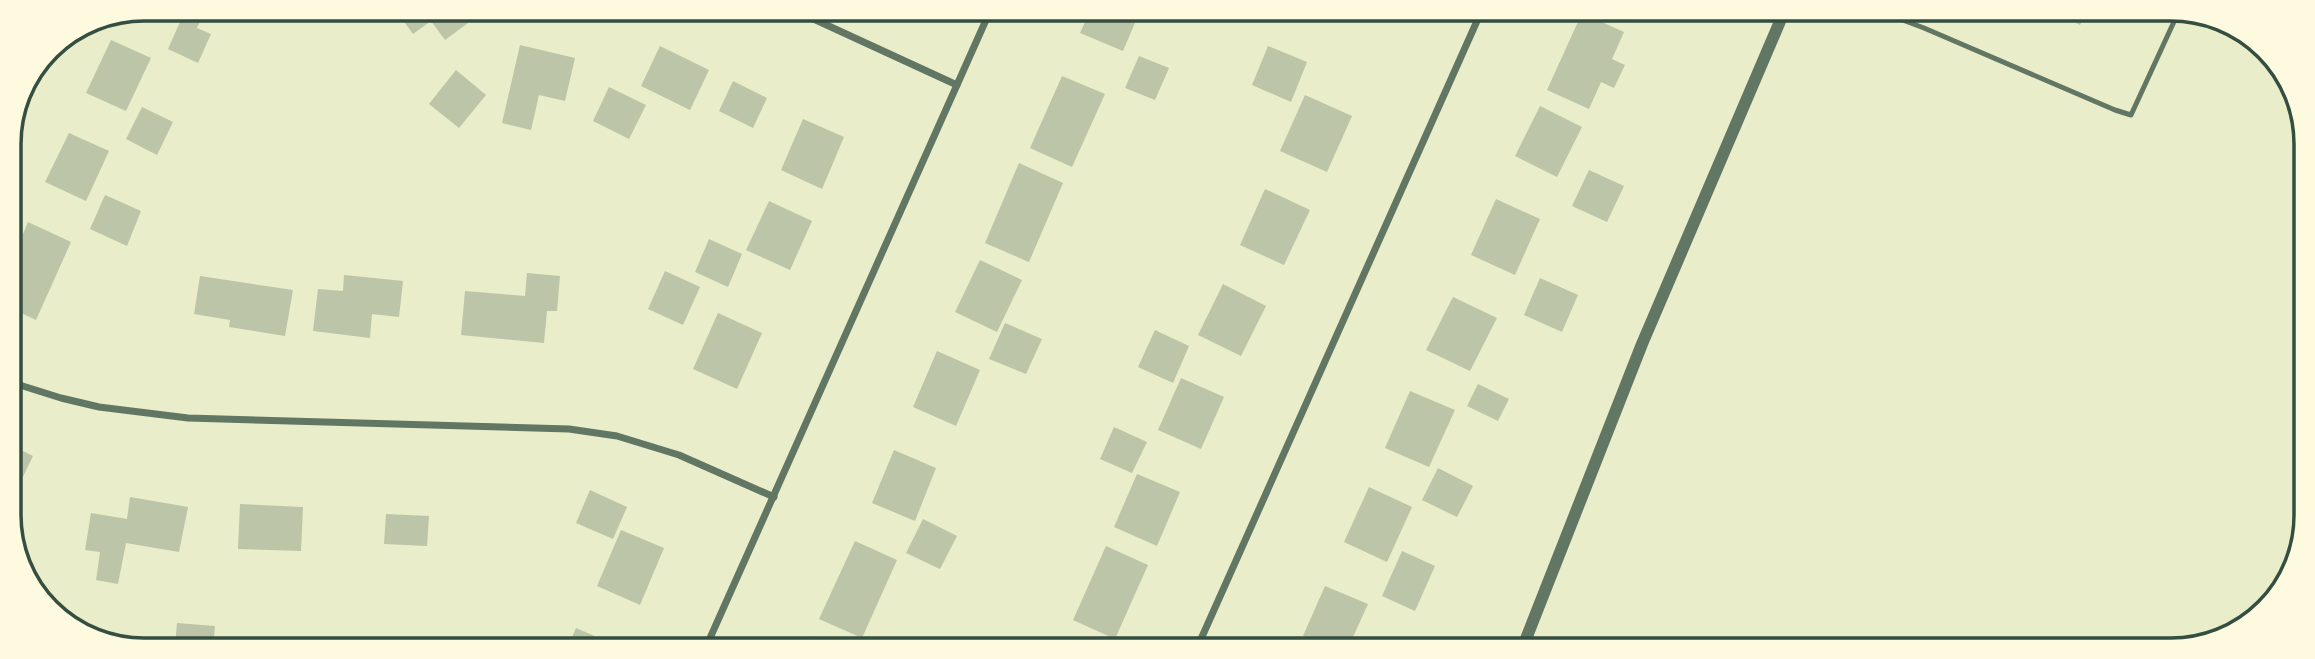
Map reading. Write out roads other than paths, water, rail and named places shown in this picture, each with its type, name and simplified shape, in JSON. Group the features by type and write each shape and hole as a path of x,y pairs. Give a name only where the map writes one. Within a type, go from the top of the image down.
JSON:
{"street":[{"path":"817,21 957,85"},
{"path":"710,638 986,21"},
{"path":"1201,638 1477,21"},
{"path":"1525,638 1642,345 1780,21"},
{"path":"21,385 99,407 188,418 569,429 617,436 679,455 774,497"}],"lane":[{"path":"1905,21 2131,115 2174,21"}]}
